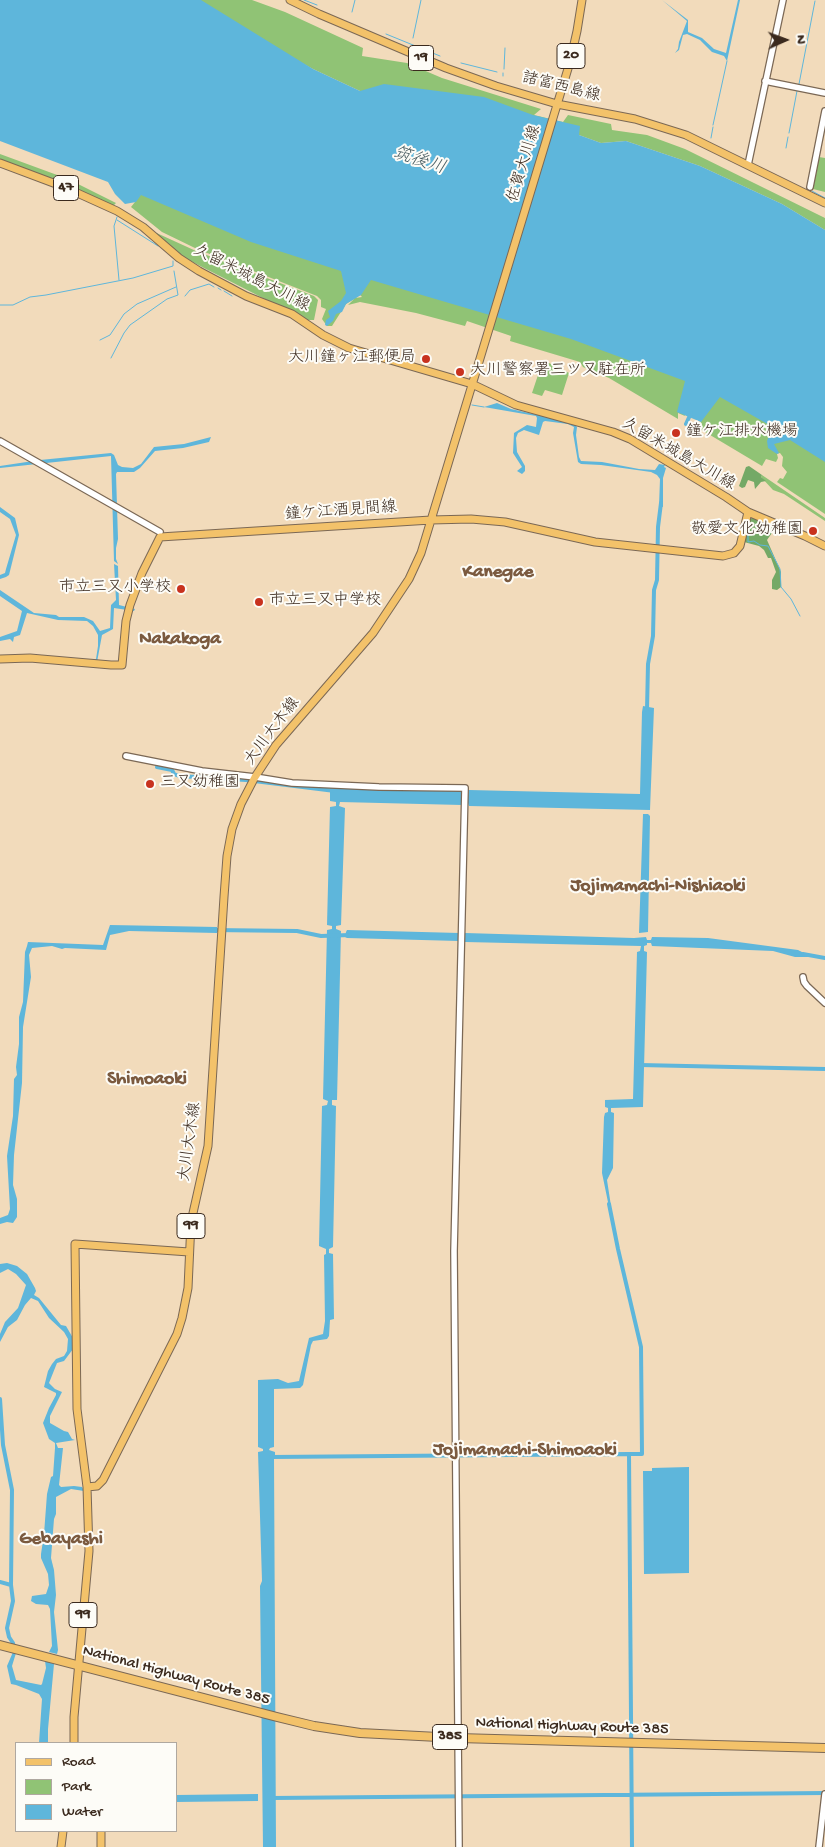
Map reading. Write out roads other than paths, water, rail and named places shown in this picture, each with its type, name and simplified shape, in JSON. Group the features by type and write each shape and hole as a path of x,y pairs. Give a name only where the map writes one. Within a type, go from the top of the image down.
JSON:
{"highway":[{"name":"National Highway Route 385","path":"0,1645 277,1717 314,1726 360,1733 458,1738 825,1748"}],"main road":[{"name":"諸富西島線","path":"290,0 446,68 556,107 622,116 658,125 686,135 748,164 825,204"},
{"name":"佐賀大川線","path":"472,384 556,107 577,31 582,0"},
{"name":"久留米城島大川線","path":"0,163 64,187 116,211 142,227 179,258 198,271 246,296 292,314 324,335 349,348 472,384 516,405 613,432 630,439 748,512 825,546"},
{"name":"大川大木線","path":"87,1487 97,1486 103,1480 176,1334 182,1318 188,1288 191,1222 208,1146 227,856 232,829 255,778 276,745 373,633 409,579 421,553 472,384"},
{"name":"鐘ケ江酒見間線","path":"0,659 30,658 111,665 122,664 126,621 142,572 160,536 431,520 471,520 505,522 595,542 719,556 734,553 740,546 748,512"},
{"name":"99","path":"74,1742 74,1717 89,1550 87,1487 77,1409 75,1244 189,1252"},
{"path":"61,1847 63,1832"},
{"path":"101,1832 101,1847"}],"street":[{"path":"748,164 783,0"},
{"path":"765,81 825,92"},
{"path":"810,187 825,111"},
{"path":"0,441 160,532"},
{"path":"126,756 202,771 292,783 465,788 454,1251 459,1847"},
{"path":"804,977 804,982 807,986 825,1002"},
{"path":"819,1847 825,1794"}],"water":[{"name":"筑後川","path":"0,0 201,0 313,69 360,91 384,84 484,97 533,115 580,126 579,135 601,143 626,141 700,166 782,204 825,230 825,462 790,440 774,444 779,453 777,454 768,448 767,441 771,426 720,397 701,422 677,412 685,381 571,339 371,280 361,295 346,304 342,312 336,314 333,321 327,326 325,325 326,320 330,317 328,311 341,301 346,293 341,271 251,242 141,195 136,202 125,204 115,194 108,182 0,141"},
{"path":"662,0 688,20 688,32 702,38 714,49 726,53 738,0 740,0 727,61 724,56 712,52 700,40 687,34 683,35 679,50 675,53 687,21"},
{"path":"497,403 511,409 573,423 577,427 576,435 581,461 602,462 655,470 659,464 665,465 663,507 659,506 660,479 657,475 651,472 581,464 578,462 573,433 574,427 568,424 545,421 539,435 524,430 518,433 516,438 517,452 525,466 525,471 522,474 517,471 522,467 513,453 514,433 527,425 536,427 537,418 536,416 484,407"},
{"path":"211,437 209,442 183,448 155,451 134,472 117,472 118,539 116,559 118,564 114,561 111,456 0,468 0,466 40,460 111,453 114,455 118,465 133,468 141,464 154,447 184,444"},
{"path":"0,507 15,518 19,535 9,575 0,579 0,575 5,573 16,535 10,519 0,512"},
{"path":"114,564 118,566 119,605 135,609 134,611 114,608 113,629 102,635 97,662 81,660 96,659 98,646 98,635 93,626 87,621 58,620 27,613 20,635 14,637 13,642 10,639 0,641 0,637 17,631 22,611 0,596 0,590 34,613 56,615 59,617 84,617 93,621 100,631 110,628 111,605 116,600"},
{"path":"643,706 654,708 650,810 469,806 467,800 462,805 340,802 339,806 345,808 341,925 336,926 336,929 341,931 337,1100 332,1100 332,1105 336,1106 333,1247 329,1249 329,1253 333,1254 334,1319 330,1320 329,1336 327,1339 313,1341 311,1345 303,1385 300,1388 274,1389 274,1447 269,1450 275,1452 276,1847 263,1847 260,1586 262,1581 258,1452 263,1451 263,1449 258,1447 258,1380 278,1379 288,1383 299,1381 309,1338 323,1334 325,1321 324,1255 326,1254 326,1249 319,1246 322,1106 327,1105 328,1101 323,1099 327,930 332,929 332,926 327,925 330,807 336,806 336,802 330,801 330,787 462,790 468,796 469,790 640,794"},
{"path":"643,814 650,816 648,932 639,933"},
{"path":"110,925 217,927 217,933 129,931 110,935 106,950 62,949 52,946 32,948 29,955 31,977 23,1027 22,1083 14,1155 13,1185 17,1199 17,1217 13,1223 0,1224 0,1218 8,1215 10,1209 7,1156 13,1116 14,1079 17,1075 16,1067 19,1044 19,1017 23,1002 25,952 28,942 103,945"},
{"path":"347,930 459,933 459,941 347,938 345,937"},
{"path":"465,933 646,937 647,940 651,940 652,937 708,938 798,950 808,955 808,957 795,957 773,951 652,946 651,943 647,943 644,946 644,951 647,952 643,1107 611,1108 611,1112 614,1113 613,1168 607,1180 611,1206 609,1207 602,1173 604,1117 605,1113 608,1112 608,1108 605,1107 605,1100 633,1099 637,952 640,951 641,946 465,942"},
{"path":"7,1263 17,1266 27,1274 36,1291 34,1295 39,1298 61,1325 66,1326 73,1338 73,1349 64,1361 57,1363 49,1383 55,1389 62,1392 50,1416 50,1423 68,1432 72,1439 75,1440 56,1443 58,1448 63,1448 59,1485 61,1487 82,1487 84,1491 71,1489 56,1497 51,1558 56,1595 54,1612 57,1654 49,1652 52,1646 50,1609 48,1605 36,1604 31,1601 32,1596 46,1594 49,1585 48,1574 41,1554 47,1494 51,1477 53,1476 55,1443 49,1439 43,1423 56,1393 44,1387 52,1364 56,1359 64,1356 67,1351 68,1339 64,1332 49,1318 38,1301 31,1298 17,1320 8,1327 0,1342 0,1334 5,1322 18,1308 26,1285 16,1274 8,1269 0,1273 0,1264"},
{"path":"689,1467 689,1573 644,1574 643,1471 652,1471 652,1468"},
{"path":"13,1652 16,1653 12,1666 16,1680 41,1685 46,1668 45,1661 54,1664 48,1742 39,1742 42,1699 39,1694 11,1684 7,1666"},
{"path":"258,1794 258,1801 178,1802 178,1795"}],"waterway":[{"path":"304,0 317,5"},
{"path":"352,12 355,0"},
{"path":"413,38 421,0"},
{"path":"799,84 815,1"},
{"path":"386,34 440,56"},
{"path":"504,69 505,48"},
{"path":"713,125 727,61"},
{"path":"461,63 497,72"},
{"path":"789,133 797,91"},
{"path":"711,138 713,127"},
{"path":"786,148 788,137"},
{"path":"812,191 825,198"},
{"path":"117,217 114,226 119,280"},
{"path":"117,220 158,246"},
{"path":"0,305 13,305 30,297 133,278 173,266 173,261"},
{"path":"111,358 130,325 167,299 178,295 174,271"},
{"path":"185,296 190,290 209,284 214,287"},
{"path":"100,340 110,335 124,314 137,304 176,287"},
{"path":"224,291 232,296"},
{"path":"472,405 484,407"},
{"path":"686,424 691,413"},
{"path":"647,710 648,664 653,636 654,590 657,580 658,527 661,503"},
{"path":"748,528 748,542 754,541 760,545 768,546 780,569 781,587 791,599 800,616"},
{"path":"157,767 172,770 174,774 179,776 246,780 335,791"},
{"path":"212,930 297,931 321,936 350,935"},
{"path":"803,954 825,958"},
{"path":"640,1065 825,1069"},
{"path":"609,1204 641,1347 642,1454 629,1454 632,1847"},
{"path":"0,1399 3,1445 12,1490 11,1585 13,1601 7,1628 14,1649"},
{"path":"271,1457 629,1454"},
{"path":"0,1582 11,1585"},
{"path":"272,1798 825,1793"}],"place":[{"name":"大川鐘ヶ江郵便局","path":"426,359"},
{"name":"大川警察署三ツ又駐在所","path":"460,372"},
{"name":"鐘ケ江排水機場","path":"676,433"},
{"name":"敬愛文化幼稚園","path":"813,531"},
{"name":"市立三又小学校","path":"181,589"},
{"name":"市立三又中学校","path":"259,602"},
{"name":"三又幼稚園","path":"150,784"}],"district":[{"name":"Kanegae","path":"498,573"},
{"name":"Nakakoga","path":"180,640"},
{"name":"Jojimamachi-Nishiaoki","path":"658,887"},
{"name":"Shimoaoki","path":"147,1080"},
{"name":"Jojimamachi-Shimoaoki","path":"525,1451"},
{"name":"Gebayashi","path":"61,1540"}]}
